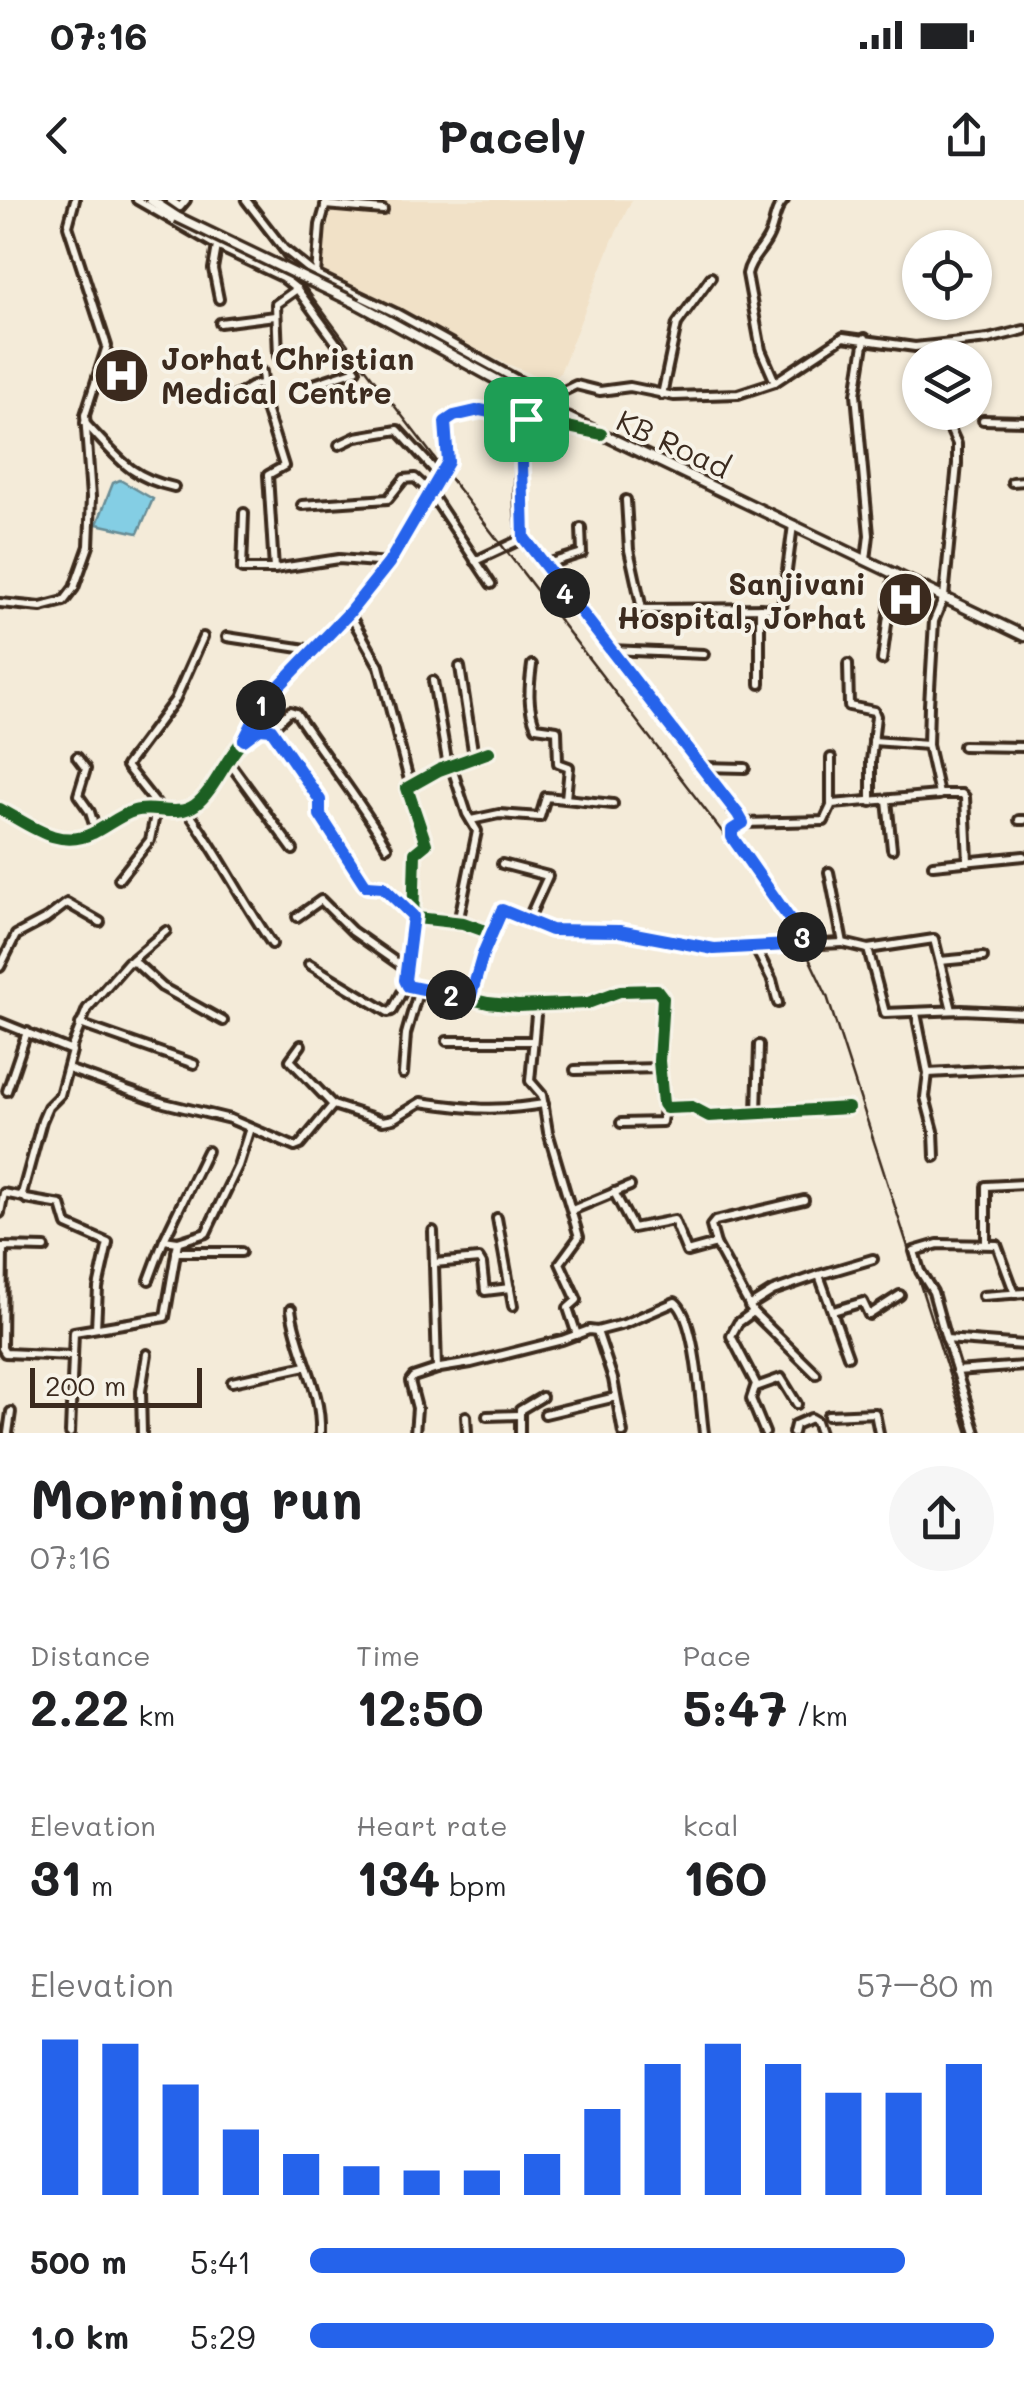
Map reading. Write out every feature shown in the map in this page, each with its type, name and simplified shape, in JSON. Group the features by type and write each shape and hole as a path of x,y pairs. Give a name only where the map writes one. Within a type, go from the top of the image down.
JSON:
{"main road":[{"name":"KB Road","path":"151,200 190,225 358,304 554,411 1024,636"}],"street":[{"path":"0,603 56,605 74,588 86,556 91,525 85,408 106,354 107,338 68,226 75,200"},
{"path":"138,200 217,246 282,277 297,289 356,370 311,385"},
{"path":"170,200 180,207 186,200"},
{"path":"246,200 290,256 316,276 396,313 542,392 554,411"},
{"path":"776,382 761,350 746,274 768,238 774,215 784,200"},
{"path":"316,276 326,202 383,210"},
{"path":"217,246 213,269 219,299"},
{"path":"662,394 677,324 711,277"},
{"path":"278,356 278,302 297,289"},
{"path":"220,322 275,316"},
{"path":"547,399 576,385 600,391 630,387 662,394 728,395 776,382 838,339 865,338 926,346 988,339 1024,330"},
{"path":"865,338 856,394 869,543 866,560"},
{"path":"262,372 266,410 284,466 268,475 274,568"},
{"path":"232,400 254,385 263,384"},
{"path":"0,809 66,841 100,830 134,811 186,810 200,800 229,762 257,710 349,613 389,563 449,457 444,432 448,418 488,410 601,434"},
{"path":"526,419 522,464 524,538 743,823"},
{"path":"992,420 1024,421"},
{"path":"84,422 134,473 174,487"},
{"path":"339,444 356,436 398,430 440,476"},
{"path":"941,795 928,745 934,626 944,597 958,454 949,430"},
{"path":"302,505 388,499 407,477 420,481 491,584"},
{"path":"1012,482 1024,481"},
{"path":"626,500 629,550 642,608 779,610 784,605 793,523"},
{"path":"244,512 240,568 274,568 339,559 389,563"},
{"path":"544,565 582,552 581,528"},
{"path":"475,560 524,538"},
{"path":"882,660 894,573"},
{"path":"760,608 760,684"},
{"path":"349,613 380,666 410,784"},
{"path":"159,810 126,766 175,700 203,637"},
{"path":"227,638 314,650"},
{"path":"614,652 704,654"},
{"path":"532,664 528,698 534,724 557,730 558,763 570,766 566,799"},
{"path":"848,664 848,706 876,713 871,802"},
{"path":"460,667 474,757"},
{"path":"432,682 449,765 478,836 458,923"},
{"path":"244,740 260,728 271,729 290,711 296,712 340,780 357,796 387,847"},
{"path":"271,729 320,800 320,815 367,886 383,887 413,916 491,933"},
{"path":"873,741 928,745"},
{"path":"963,746 1024,747"},
{"path":"310,964 392,1011 406,985 414,853 426,844 406,791 410,784 449,765 488,752"},
{"path":"77,757 86,769 78,794 100,830"},
{"path":"807,944 732,837 732,830 743,823 824,821 831,804 831,758"},
{"path":"229,762 293,850"},
{"path":"702,767 745,768"},
{"path":"831,804 960,794 965,797 968,862"},
{"path":"471,820 503,814 538,818 546,797 613,804"},
{"path":"887,800 892,849"},
{"path":"118,879 150,840 159,810"},
{"path":"186,810 234,878 243,901 272,944"},
{"path":"932,864 1024,856"},
{"path":"502,864 548,876 528,920"},
{"path":"829,872 844,943"},
{"path":"297,918 321,900 352,931 406,969"},
{"path":"0,967 16,935 46,920 67,902 100,922"},
{"path":"470,999 502,910 551,930 619,931 714,949 844,943 868,949 934,939 952,1010"},
{"path":"22,1197 42,1121 60,1094 80,1024 97,997 166,932"},
{"path":"754,946 772,980 778,1002"},
{"path":"868,949 885,1013 1024,1013"},
{"path":"940,961 983,957"},
{"path":"131,961 173,994 224,1022"},
{"path":"406,985 503,1005 594,1002 624,991 660,991 662,1122 621,1123"},
{"path":"403,1074 406,1034 419,988"},
{"path":"537,1004 530,1081 541,1092 548,1132 579,1241 560,1263 577,1298 568,1308 577,1335"},
{"path":"916,1013 928,1073 925,1097 934,1131 935,1157"},
{"path":"0,1022 71,1049"},
{"path":"80,1024 194,1064"},
{"path":"7,1091 26,1032"},
{"path":"448,1041 532,1042"},
{"path":"301,1045 290,1060 333,1105 383,1121 394,1119 421,1102 469,1110 544,1104"},
{"path":"757,1113 759,1045"},
{"path":"574,1070 660,1068"},
{"path":"928,1073 1024,1068"},
{"path":"68,1070 164,1102 230,1118 297,1147 333,1105"},
{"path":"664,1106 695,1108 706,1116 848,1108"},
{"path":"164,1240 178,1242 206,1233 240,1160 250,1128"},
{"path":"149,1280 206,1152"},
{"path":"986,1244 986,1186 1024,1184"},
{"path":"572,1210 630,1186"},
{"path":"614,1192 633,1228 674,1220 687,1252 716,1244"},
{"path":"0,1214 4,1194 59,1204 69,1226 108,1243 98,1288 96,1328"},
{"path":"804,1200 712,1222 716,1244 751,1309 816,1374"},
{"path":"498,1218 514,1306"},
{"path":"433,1231 437,1368"},
{"path":"70,1433 74,1332 165,1317 178,1242"},
{"path":"976,1433 934,1292 920,1271 914,1252 938,1244 998,1245 1020,1294 983,1296"},
{"path":"45,1248 4,1246 1,1344 6,1353 72,1356"},
{"path":"176,1252 240,1252"},
{"path":"434,1263 479,1259 485,1290 510,1288"},
{"path":"756,1387 731,1336 738,1322 773,1291 874,1259"},
{"path":"819,1275 848,1356"},
{"path":"833,1311 861,1302 871,1314 900,1296"},
{"path":"415,1433 417,1408 410,1379 437,1368 476,1362 589,1330 629,1323 672,1302 678,1302 684,1312 696,1356 704,1433"},
{"path":"292,1309 296,1342 319,1400 320,1433"},
{"path":"596,1331 623,1433"},
{"path":"946,1339 1024,1346"},
{"path":"142,1433 141,1391 147,1354"},
{"path":"232,1382 306,1366"},
{"path":"956,1370 1024,1366"},
{"path":"765,1433 751,1398 756,1387 779,1377 796,1404"},
{"path":"520,1433 518,1415 522,1408 542,1397"},
{"path":"545,1414 616,1397"},
{"path":"8,1433 11,1412"},
{"path":"828,1415 875,1413 879,1433"},
{"path":"487,1416 518,1415"},
{"path":"466,1416 467,1433"},
{"path":"793,1433 796,1425 811,1418 820,1433"}],"shaded area":[{"path":"330,200 632,200 560,373 549,381 320,281 322,234"}],"water":[{"path":"120,480 153,499 138,533 97,524 113,483"}],"railway":[{"path":"240,200 760,881 809,958 827,996 968,1433"}],"cycle path":[{"path":"244,740 262,704 349,613 389,563 448,462 444,426 448,418 488,410 601,434"},
{"path":"0,809 45,833 68,839 93,833 134,811 188,809 204,796 245,738 268,727 320,800 320,815 367,886 383,887 417,918 463,923 491,933"},
{"path":"489,752 439,770 407,788 426,844 415,853 413,922 405,984 518,1006 588,1003 620,991 657,990 663,998 659,1061 666,1108 692,1107 709,1116 848,1108"}],"place":[{"name":"Jorhat Christian Medical Centre","path":"122,375"},
{"name":"Sanjivani Hospital, Jorhat","path":"905,600"}],"route":[{"path":"488,410 526,419 522,464 524,538 738,814 743,823 732,830 732,837 807,944 714,949 619,931 551,930 502,910 470,999 408,986 405,980 413,916 383,887 364,883 320,815 320,800 271,729 264,726 244,740 262,704 349,613 389,563 448,462 444,432 448,418 488,410"}]}
